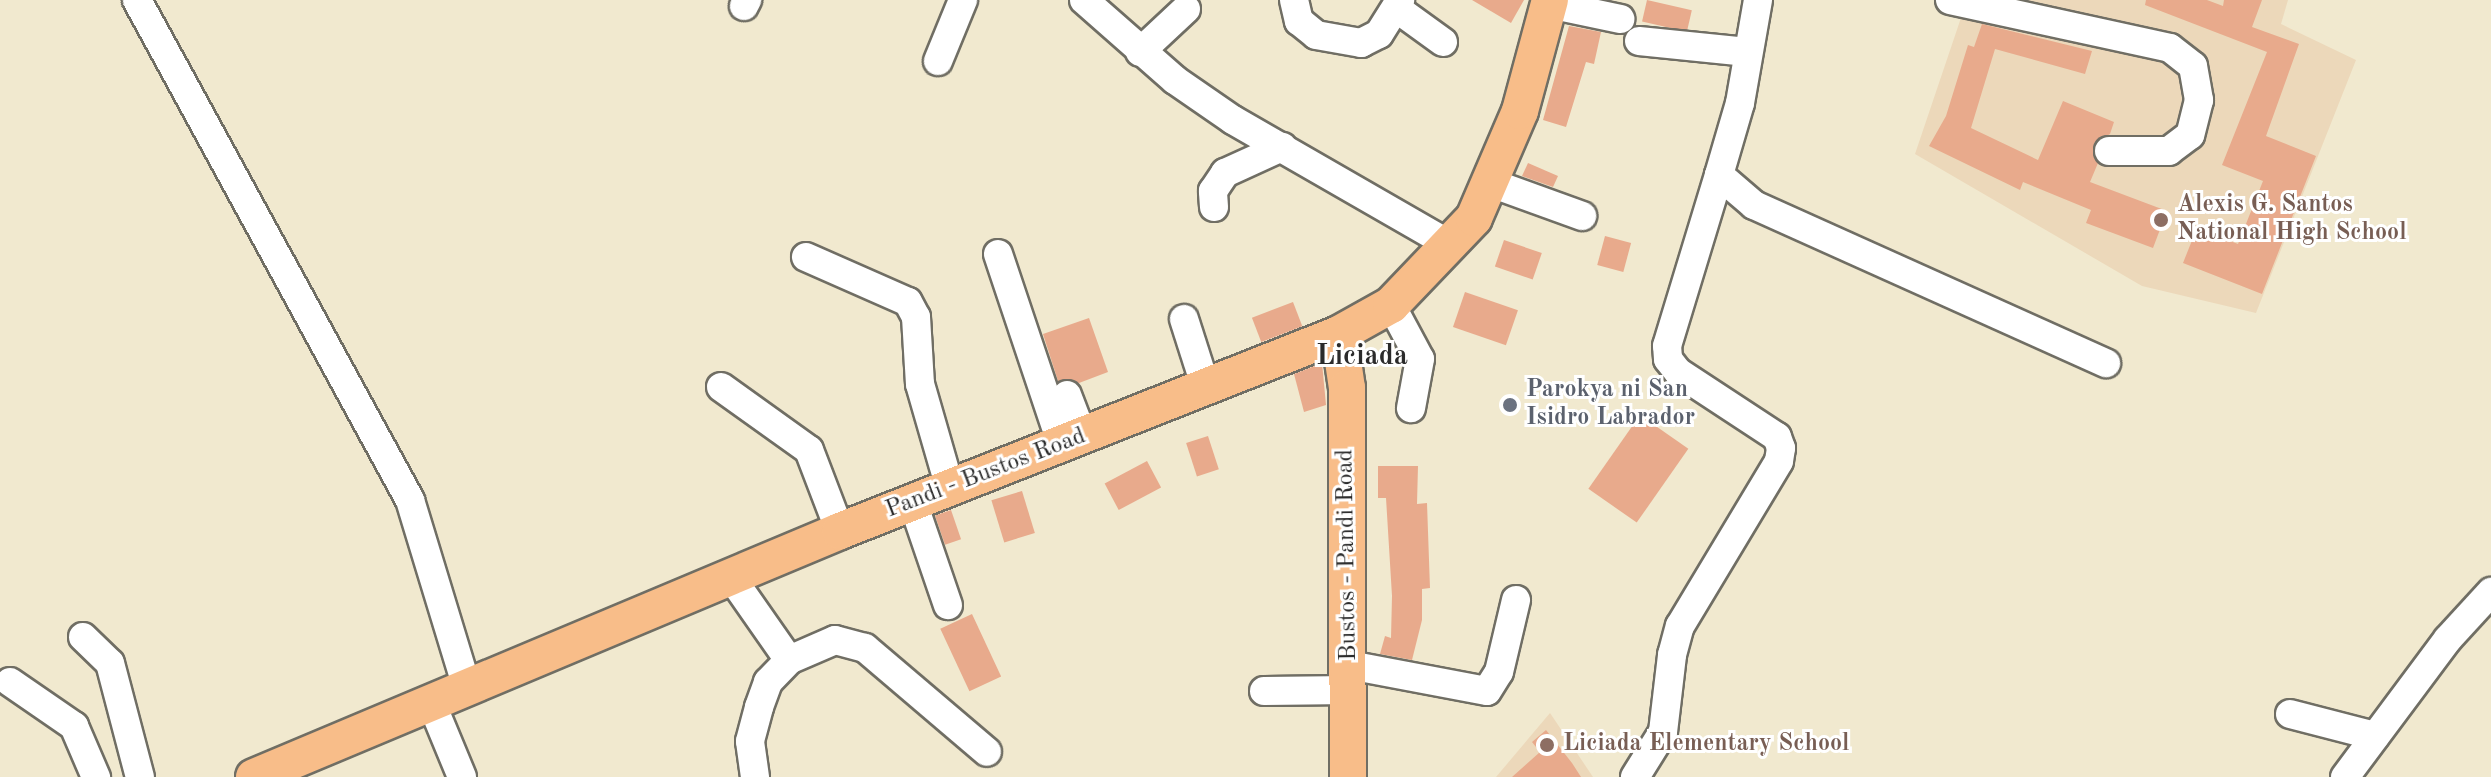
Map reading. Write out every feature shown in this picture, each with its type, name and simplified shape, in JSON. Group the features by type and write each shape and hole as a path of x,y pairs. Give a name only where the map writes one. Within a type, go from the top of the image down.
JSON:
{"main road":[{"name":"Pandi - Bustos Road","path":"254,777 840,531 1339,334 1391,305 1452,246 1491,183 1520,111 1549,2"},
{"name":"Bustos - Pandi Road","path":"1339,334 1347,388 1348,777"}],"street":[{"path":"137,0 410,500 467,688"},
{"path":"938,61 963,0"},
{"path":"1084,0 1140,52 1233,120 1452,246"},
{"path":"1294,0 1299,21 1337,42 1361,43 1379,34 1398,4 1443,42"},
{"path":"1635,777 1663,732 1672,655 1680,626 1779,461 1781,448 1777,437 1678,372 1668,359 1667,346 1740,103 1758,0"},
{"path":"1950,0 2170,48 2193,66 2199,100 2190,135 2169,151 2109,151"},
{"path":"1549,2 1620,19"},
{"path":"1140,52 1186,9"},
{"path":"1639,41 1747,52"},
{"path":"1214,207 1213,191 1225,173 1282,147"},
{"path":"1719,175 1754,205 2106,363"},
{"path":"1491,183 1582,216"},
{"path":"998,254 1072,441"},
{"path":"806,257 908,302 916,317 920,384 950,488"},
{"path":"1391,305 1420,359 1411,408"},
{"path":"1184,319 1206,388"},
{"path":"721,387 794,435 809,450 840,531"},
{"path":"1067,395 1072,441"},
{"path":"913,503 948,605"},
{"path":"731,577 789,660"},
{"path":"2345,777 2491,592"},
{"path":"1264,691 1349,677 1487,691 1499,672 1516,600"},
{"path":"83,637 110,663 140,777"},
{"path":"755,777 750,741 768,682 789,660 835,640 865,648 987,752"},
{"path":"10,682 74,726 96,777"},
{"path":"431,702 462,777"},
{"path":"2290,714 2375,736"}],"shaded area":[{"name":"Alexis G. Santos National High School","path":"1967,0 2288,0 2281,24 2356,60 2256,313 2142,286 1915,154"},
{"name":"Liciada Elementary School","path":"1550,713 1593,777 1496,777"}],"building":[{"path":"1472,0 1524,0 1511,23"},
{"path":"1647,0 1692,10 1687,32 1642,21"},
{"path":"2146,0 2207,0 2223,6 2224,0 2262,0 2252,27 2299,44 2266,136 2316,156 2262,294 2183,263 2197,228 2238,244 2263,181 2222,165 2267,52 2145,5"},
{"path":"1982,24 2092,51 2085,74 1995,49 1971,128 2038,160 2063,101 2114,122 2110,134 2094,143 2098,163 2090,182 2167,211 2153,248 2086,223 2091,210 2023,182 2020,190 1929,146 1946,116 1968,45 1974,47"},
{"path":"1569,26 1601,32 1594,64 1586,62 1566,127 1543,120"},
{"path":"1528,163 1558,176 1553,187 1522,176"},
{"path":"1605,236 1631,243 1623,272 1597,265"},
{"path":"1504,240 1542,253 1533,279 1495,266"},
{"path":"1465,292 1518,310 1506,345 1453,327"},
{"path":"1293,302 1302,326 1261,342 1252,318"},
{"path":"1089,318 1108,372 1079,383 1058,381 1043,334"},
{"path":"1322,363 1326,405 1304,412 1294,374"},
{"path":"1640,415 1688,449 1637,523 1588,489"},
{"path":"1208,436 1219,469 1197,476 1186,443"},
{"path":"1147,461 1161,487 1119,510 1105,484"},
{"path":"1378,466 1418,466 1417,504 1427,503 1430,588 1422,589 1422,620 1412,660 1380,654 1385,636 1391,638 1392,596 1386,498 1378,498"},
{"path":"1022,491 1035,533 1004,542 991,500"},
{"path":"951,510 961,539 945,545 935,516"},
{"path":"972,614 1001,677 969,691 940,629"},
{"path":"1546,730 1581,777 1512,777 1540,752 1532,742"}],"place":[{"name":"Alexis G. Santos National High School","path":"2161,220"},
{"name":"Parokya ni San Isidro Labrador","path":"1510,405"},
{"name":"Liciada Elementary School","path":"1547,745"}],"district":[{"name":"Liciada","path":"1362,357"}]}
